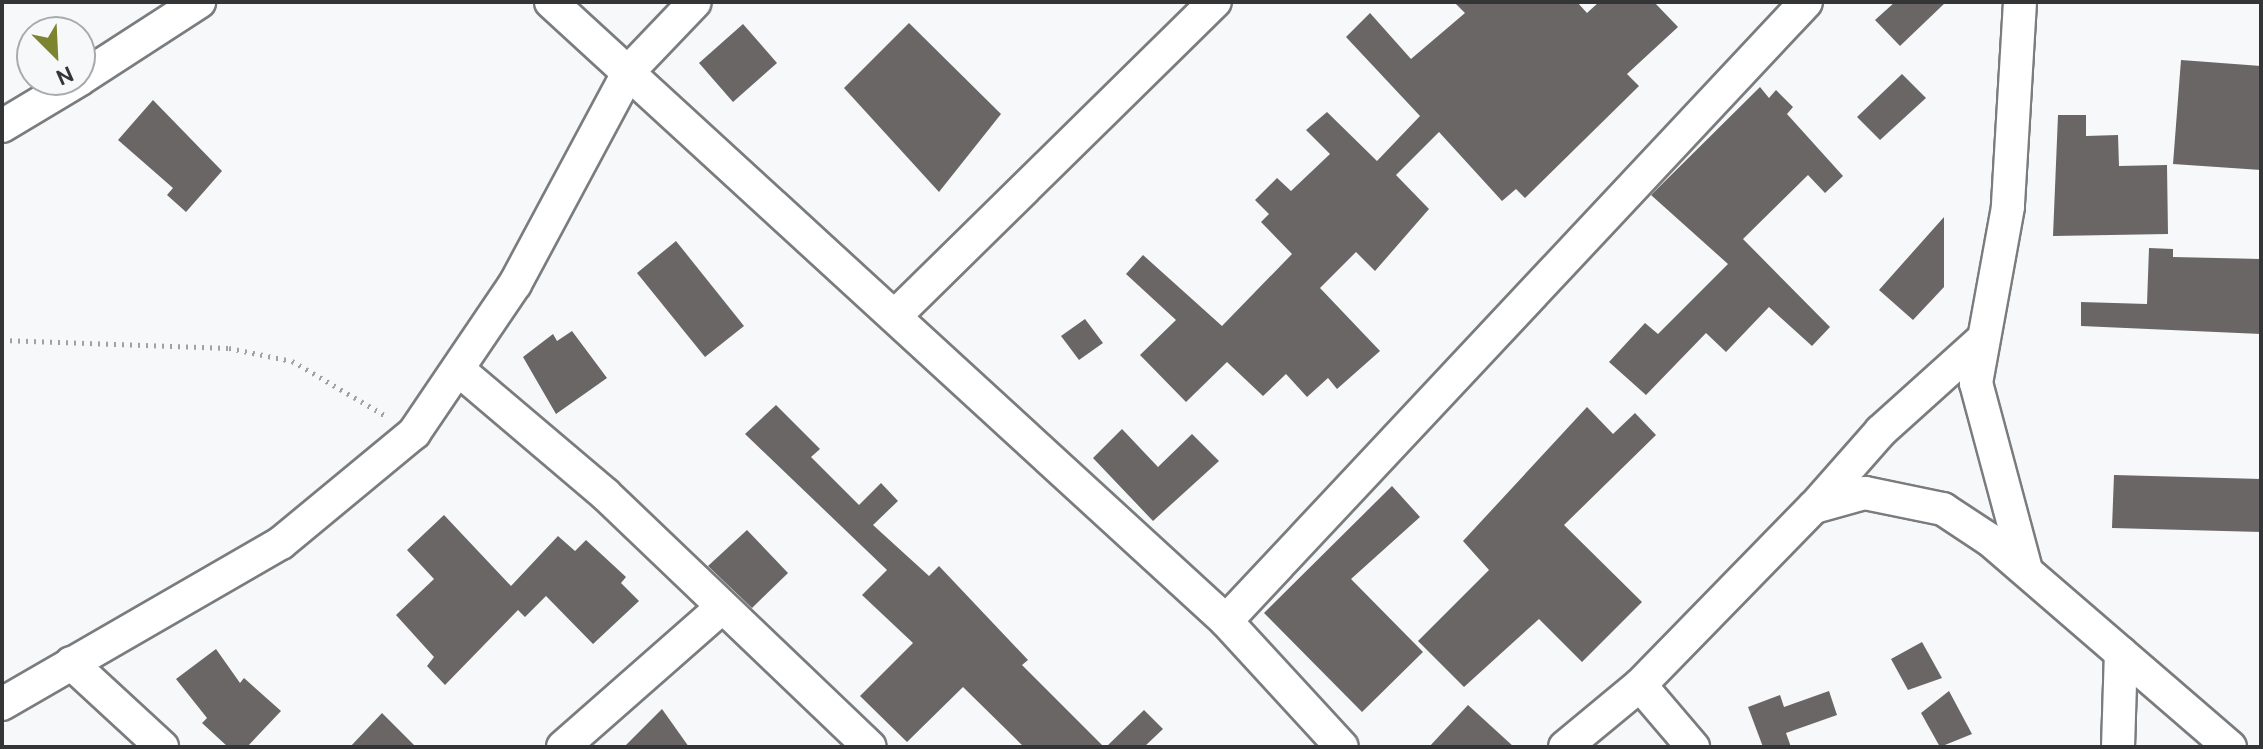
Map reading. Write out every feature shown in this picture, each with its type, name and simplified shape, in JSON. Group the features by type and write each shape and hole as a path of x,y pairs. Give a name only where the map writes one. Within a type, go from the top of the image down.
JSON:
{"street":[{"path":"96,69 199,2"},
{"path":"551,2 896,315 1226,621 1342,747"},
{"path":"2,704 281,543 414,433 460,371 629,71 695,2"},
{"path":"896,315 1215,2"},
{"path":"1226,621 1806,2"},
{"path":"2020,2 2008,207 1981,341 1980,419 2025,566"},
{"path":"2,126 52,96"},
{"path":"1565,747 1640,685 1814,507 1881,431 1981,341"},
{"path":"460,371 605,494 720,609 870,747"},
{"path":"1814,507 1865,493 1903,497 1943,509 2025,566 2230,747"},
{"path":"563,747 720,609"},
{"path":"2118,747 2121,653"},
{"path":"71,663 162,747"},
{"path":"1640,685 1693,747"}],"path":[{"path":"2,340 229,348 292,361 414,433"}],"building":[{"path":"1454,2 1577,2 1587,13 1599,2 1654,2 1678,27 1627,74 1639,86 1525,198 1516,189 1502,201 1439,132 1396,175 1429,209 1375,271 1356,252 1320,288 1380,351 1337,389 1328,378 1307,397 1286,374 1263,396 1227,362 1186,402 1140,355 1176,320 1126,274 1143,255 1222,326 1292,254 1261,222 1269,214 1255,200 1277,178 1291,191 1330,154 1306,130 1327,112 1377,161 1420,116 1346,37 1370,13 1411,59 1465,13"},
{"path":"1895,2 1946,2 1900,46 1875,20"},
{"path":"909,23 1001,114 939,192 844,88"},
{"path":"743,24 777,63 733,102 699,63"},
{"path":"2181,60 2261,66 2261,170 2173,164"},
{"path":"1902,74 1926,98 1880,140 1857,117"},
{"path":"1760,87 1769,98 1776,90 1793,107 1787,114 1843,176 1825,193 1808,175 1743,239 1830,327 1812,346 1769,307 1726,352 1706,333 1646,395 1609,362 1645,323 1658,334 1728,264 1651,195"},
{"path":"153,100 222,171 186,212 167,195 173,188 118,140"},
{"path":"2058,115 2086,115 2086,136 2118,135 2119,166 2167,165 2168,234 2053,236"},
{"path":"1944,217 1944,287 1913,320 1879,290"},
{"path":"676,241 744,326 705,357 637,273"},
{"path":"2149,248 2173,249 2173,257 2261,259 2261,334 2081,326 2081,302 2147,304"},
{"path":"1085,319 1103,343 1079,360 1061,336"},
{"path":"572,331 607,378 556,414 523,357 553,334 557,341"},
{"path":"776,405 820,449 811,457 859,505 881,483 898,501 873,525 929,576 939,566 1028,660 1022,665 1104,747 1024,747 963,687 907,742 860,696 913,643 862,595 887,570 745,434"},
{"path":"1587,407 1613,434 1635,413 1656,435 1564,525 1642,602 1582,662 1539,619 1464,687 1418,641 1489,570 1463,541"},
{"path":"1122,429 1158,467 1192,434 1219,461 1153,521 1093,458"},
{"path":"2114,475 2261,479 2261,532 2112,528"},
{"path":"1392,486 1420,517 1351,579 1423,652 1362,712 1264,613"},
{"path":"444,515 511,586 558,536 575,551 586,540 626,577 621,583 639,601 593,644 546,596 525,617 518,610 445,685 427,666 434,657 396,615 434,579 407,550"},
{"path":"747,530 788,573 752,608 708,566"},
{"path":"1922,642 1942,678 1908,690 1891,659"},
{"path":"216,649 240,683 244,678 281,711 247,747 228,747 202,723 207,718 176,679"},
{"path":"1829,691 1837,715 1786,733 1791,747 1763,747 1748,707 1780,695 1784,707"},
{"path":"1949,691 1972,734 1940,747 1921,713"},
{"path":"1468,705 1514,747 1429,747"},
{"path":"662,709 689,747 624,747"},
{"path":"1144,710 1163,729 1144,747 1106,747"},
{"path":"382,713 416,747 350,747"}]}
